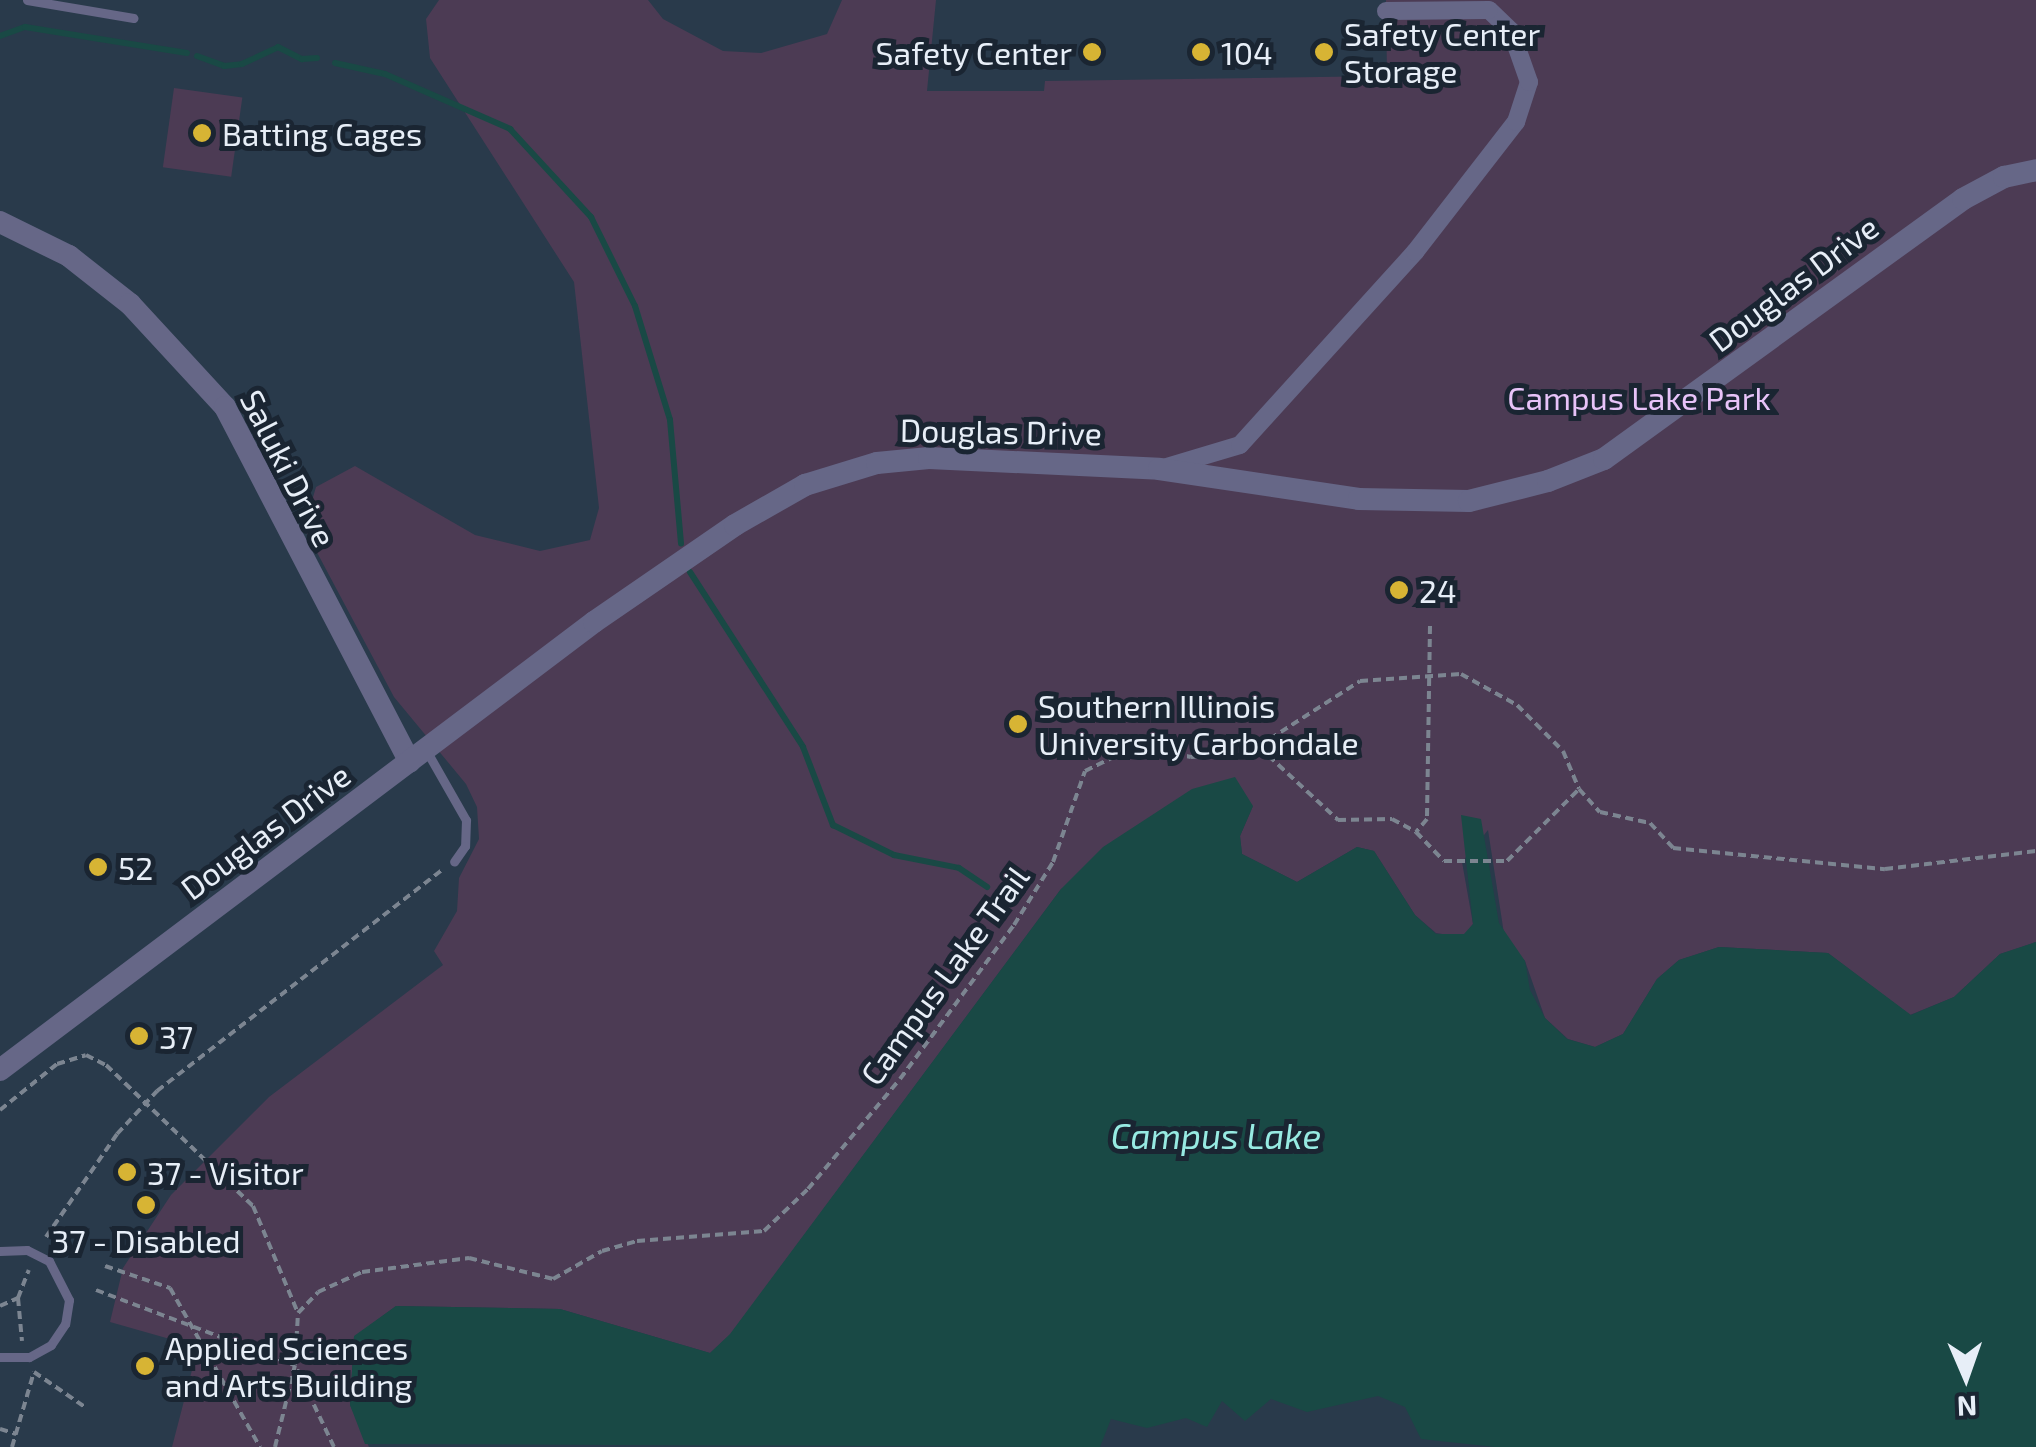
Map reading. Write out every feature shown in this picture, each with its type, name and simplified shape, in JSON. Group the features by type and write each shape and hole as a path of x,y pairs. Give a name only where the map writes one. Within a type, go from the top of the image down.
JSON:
{"street":[{"path":"1158,469 1240,445 1415,252 1516,122 1529,82 1511,31 1489,10 1386,12"},
{"name":"Douglas Drive","path":"0,1070 594,622 735,524 805,485 877,462 929,458 1158,469 1359,500 1469,501 1576,472 1604,459 1767,346 1963,198 2004,177 2036,170"},
{"name":"Saluki Drive","path":"0,222 69,256 130,304 225,408 418,756"}],"lane":[{"path":"27,0 133,18"},
{"path":"418,756 466,820 465,846 454,862"},
{"path":"0,1251 26,1250 49,1261 69,1300 65,1324 51,1345 28,1357 0,1357"}],"path":[{"path":"1416,832 1427,819 1426,672 1430,626"},
{"name":"Campus Lake Trail","path":"298,1313 318,1292 362,1272 400,1264 468,1258 553,1279 602,1250 637,1241 764,1231 808,1189 900,1078 1014,925 1053,862 1086,772 1136,746 1191,757 1258,747 1360,681 1426,672 1461,674 1517,704 1563,751 1579,790"},
{"path":"1258,747 1338,820 1403,822 1444,861 1506,861 1579,790 1600,812 1650,823 1672,848 1885,869 2036,850"},
{"path":"46,1237 145,1104 210,1044 454,862"},
{"path":"0,1110 57,1064 86,1055 145,1104 253,1206 298,1313 295,1365 275,1447"},
{"path":"22,1341 18,1298 30,1266"},
{"path":"105,1266 170,1288 188,1326 260,1447"},
{"path":"96,1290 295,1365 334,1447"},
{"path":"0,1306 18,1298"},
{"path":"12,1447 34,1372 85,1406"},
{"path":"0,1429 16,1434"}],"shaded area":[{"name":"Southern Illinois University Carbondale","path":"0,0 2036,0 2036,1447 0,1447"}],"green space":[{"name":"Campus Lake Park","path":"439,0 648,0 663,19 723,51 761,53 827,34 842,0 936,0 927,91 1044,91 1045,81 1387,76 1386,0 2036,0 2036,942 2000,954 1954,997 1910,1015 1828,953 1719,947 1679,960 1657,979 1623,1034 1595,1047 1568,1039 1545,1018 1525,961 1505,940 1488,830 1462,862 1473,924 1465,934 1449,935 1436,933 1415,915 1374,851 1357,847 1297,882 1242,854 1240,836 1253,806 1061,889 730,1335 710,1353 560,1309 396,1306 354,1337 350,1405 369,1447 172,1447 198,1347 110,1322 123,1268 171,1195 269,1097 443,965 434,951 457,911 459,878 479,839 477,807 466,784 394,697 304,528 316,487 355,466 475,535 540,551 590,540 599,508 574,282 430,58 426,19"},
{"name":"Batting Cages","path":"174,88 242,98 231,177 163,167"}],"water":[{"name":"Campus Lake","path":"1235,777 1253,806 1240,836 1242,854 1297,882 1357,847 1374,851 1415,915 1436,934 1464,934 1473,924 1461,815 1481,819 1499,923 1525,961 1530,990 1545,1018 1567,1039 1595,1047 1623,1034 1657,979 1679,960 1719,947 1828,953 1911,1015 1954,997 2000,954 2036,942 2036,1447 1495,1447 1421,1439 1405,1407 1378,1396 1307,1412 1271,1399 1245,1421 1222,1401 1207,1427 1186,1418 1147,1428 1111,1419 1100,1447 365,1444 350,1405 354,1336 396,1306 560,1309 710,1353 730,1334 1061,889 1103,847 1192,789"}],"waterway":[{"path":"0,36 25,27 187,53"},
{"path":"197,56 224,66 242,64 278,47 302,59 317,58"},
{"path":"335,63 385,74 510,129 591,217 635,306 670,420 681,544"},
{"path":"690,572 803,747 833,825 894,855 959,868 987,887"}],"place":[{"name":"Safety Center","path":"1092,52"},
{"name":"104","path":"1201,52"},
{"name":"Safety Center Storage","path":"1324,52"},
{"name":"Batting Cages","path":"202,133"},
{"name":"24","path":"1399,590"},
{"name":"Southern Illinois University Carbondale","path":"1018,724"},
{"name":"52","path":"98,867"},
{"name":"37","path":"139,1036"},
{"name":"37 - Visitor","path":"127,1172"},
{"name":"37 - Disabled","path":"146,1205"},
{"name":"Applied Sciences and Arts Building","path":"145,1366"}]}
